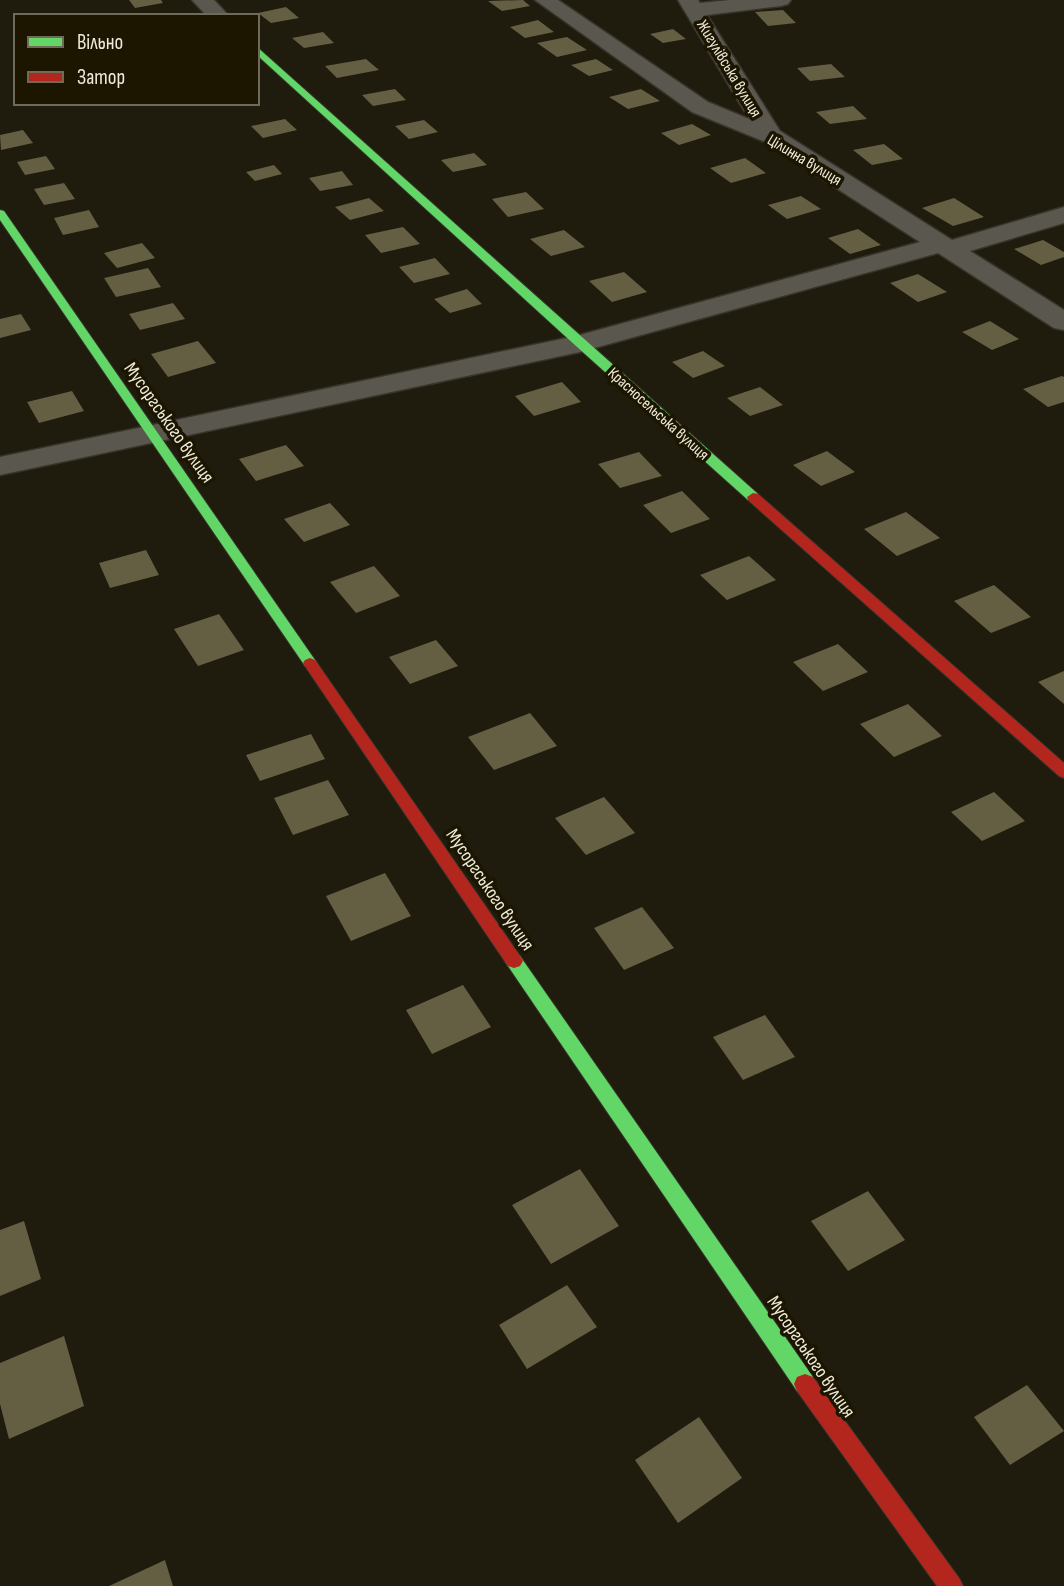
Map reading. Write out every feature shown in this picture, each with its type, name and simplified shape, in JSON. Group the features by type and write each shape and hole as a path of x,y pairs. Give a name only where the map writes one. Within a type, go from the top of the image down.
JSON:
{"street":[{"path":"202,0 217,14"},
{"name":"Цілинна вулиця","path":"545,0 700,107 771,136 1064,322"},
{"path":"692,5 781,0"},
{"name":"Жигулівська вулиця","path":"692,5 771,136"},
{"name":"Красносельська вулиця","path":"259,52 580,344 1064,772"},
{"name":"Мусоргського вулиця","path":"0,213 849,1447 951,1586"},
{"path":"0,466 580,344 1064,215"}],"building":[{"path":"129,0 161,0 163,3 135,8"},
{"path":"523,0 530,6 502,11 488,1"},
{"path":"286,7 299,18 271,23 258,13"},
{"path":"783,10 796,23 768,26 755,12"},
{"path":"538,20 554,32 525,38 510,27"},
{"path":"673,29 686,39 663,43 650,34"},
{"path":"323,32 334,43 304,48 292,38"},
{"path":"567,37 587,50 557,57 537,43"},
{"path":"366,59 379,70 337,78 325,66"},
{"path":"596,59 613,70 589,76 571,65"},
{"path":"831,64 845,77 810,81 797,68"},
{"path":"395,89 406,100 373,106 362,95"},
{"path":"641,89 660,101 628,109 609,97"},
{"path":"853,106 867,119 830,124 816,112"},
{"path":"285,119 297,130 263,138 251,126"},
{"path":"424,120 438,132 409,139 395,126"},
{"path":"692,124 711,135 679,145 661,133"},
{"path":"23,130 33,143 1,150 0,135"},
{"path":"884,144 903,159 872,165 853,150"},
{"path":"474,153 487,165 453,172 441,160"},
{"path":"46,156 55,169 25,175 17,162"},
{"path":"745,158 766,173 731,183 710,168"},
{"path":"274,165 282,174 255,181 246,172"},
{"path":"342,171 353,185 320,191 309,178"},
{"path":"64,183 75,199 44,205 34,189"},
{"path":"526,192 544,209 508,217 492,199"},
{"path":"801,196 821,209 787,219 768,205"},
{"path":"369,198 384,211 350,220 335,207"},
{"path":"954,198 984,217 953,226 922,208"},
{"path":"89,210 99,227 63,235 54,218"},
{"path":"403,227 420,244 381,253 365,235"},
{"path":"858,229 881,245 850,254 828,238"},
{"path":"564,230 585,247 551,256 530,239"},
{"path":"1043,240 1064,252 1064,257 1041,265 1014,249"},
{"path":"142,243 155,258 117,268 104,253"},
{"path":"435,258 450,274 414,283 399,267"},
{"path":"148,268 161,287 116,297 104,278"},
{"path":"624,272 647,292 612,302 589,281"},
{"path":"918,274 947,292 918,302 890,283"},
{"path":"467,289 482,304 450,313 434,299"},
{"path":"173,303 185,319 140,330 129,314"},
{"path":"21,314 31,330 0,338 0,319"},
{"path":"990,321 1019,339 992,350 962,332"},
{"path":"198,341 216,363 168,377 151,354"},
{"path":"703,351 725,366 693,378 672,362"},
{"path":"1062,376 1064,402 1048,407 1023,389"},
{"path":"562,382 581,402 534,416 515,396"},
{"path":"760,387 783,405 750,416 727,398"},
{"path":"72,391 84,411 39,423 27,402"},
{"path":"286,445 304,466 256,481 239,459"},
{"path":"827,451 855,472 821,486 793,465"},
{"path":"639,452 662,476 620,488 598,464"},
{"path":"682,491 710,519 671,533 643,505"},
{"path":"330,503 350,525 304,542 284,519"},
{"path":"906,512 940,538 897,556 864,529"},
{"path":"146,550 159,575 110,588 99,563"},
{"path":"749,556 776,580 727,600 700,575"},
{"path":"374,566 400,596 356,613 330,582"},
{"path":"994,585 1031,617 991,633 954,601"},
{"path":"219,614 244,650 198,666 174,629"},
{"path":"436,640 458,666 410,684 389,657"},
{"path":"838,644 868,672 823,691 793,662"},
{"path":"1064,671 1064,704 1038,682"},
{"path":"908,704 942,736 894,757 860,724"},
{"path":"530,713 557,746 494,770 468,737"},
{"path":"311,734 325,759 260,781 246,755"},
{"path":"328,780 349,815 293,835 274,798"},
{"path":"994,792 1025,821 982,841 951,812"},
{"path":"604,797 635,833 586,855 555,818"},
{"path":"385,873 411,916 351,941 326,896"},
{"path":"642,907 674,948 624,970 594,928"},
{"path":"463,985 491,1027 432,1054 406,1010"},
{"path":"765,1015 795,1057 743,1080 713,1037"},
{"path":"580,1169 619,1226 551,1264 512,1205"},
{"path":"868,1191 905,1240 848,1271 811,1221"},
{"path":"24,1221 41,1279 0,1296 0,1230"},
{"path":"567,1285 597,1327 527,1369 499,1325"},
{"path":"64,1336 84,1406 9,1439 0,1404 0,1363"},
{"path":"1027,1385 1064,1431 1010,1465 974,1417"},
{"path":"699,1417 742,1478 678,1523 635,1460"},
{"path":"165,1560 173,1586 109,1586"}],"traffic: fast":[{"path":"259,52 580,344 753,497"},
{"path":"0,213 310,663"},
{"path":"514,961 805,1384"}],"traffic: jam":[{"path":"753,497 1064,772"},
{"path":"310,663 514,961"},
{"path":"805,1384 951,1586"}]}
